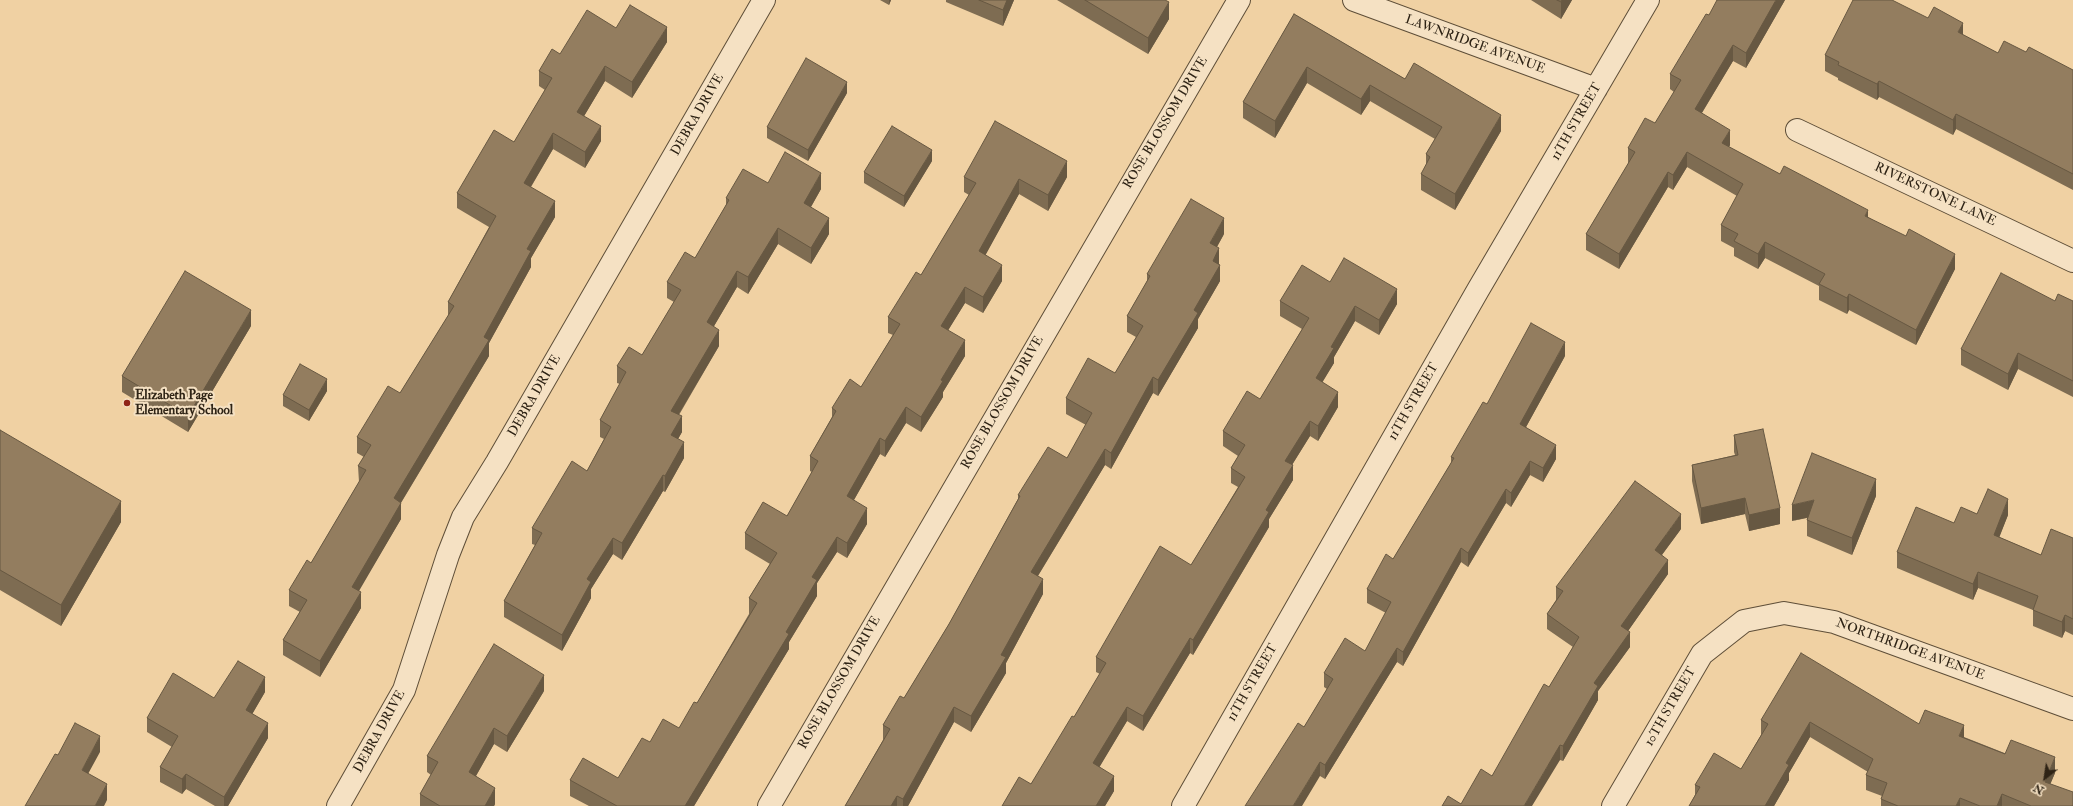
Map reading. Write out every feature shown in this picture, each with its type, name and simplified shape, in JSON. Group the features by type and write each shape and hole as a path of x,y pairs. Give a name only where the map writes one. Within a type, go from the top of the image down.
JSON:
{"street":[{"name":"DEBRA DRIVE","path":"338,806 404,690 448,555 463,517 497,462 764,0"},
{"name":"ROSE BLOSSOM DRIVE","path":"768,806 1239,0"},
{"name":"LAWNRIDGE AVENUE","path":"1354,0 1596,89"},
{"name":"11TH STREET","path":"1183,806 1475,295 1648,0"},
{"name":"RIVERSTONE LANE","path":"1797,130 2073,261"},
{"name":"NORTHRIDGE AVENUE","path":"1744,621 1784,614 1834,622 2073,709"},
{"name":"10TH STREET","path":"1613,806 1702,654 1744,621"}],"building":[{"path":"979,0 1007,0 1003,10"},
{"path":"1085,0 1165,0 1169,2 1148,38"},
{"path":"1717,0 1776,0 1746,53 1733,45 1695,109 1730,130 1722,143 1780,174 1784,166 1868,210 1865,216 1906,236 1909,229 1955,254 1916,330 1849,294 1847,298 1819,284 1825,274 1765,242 1758,254 1734,241 1738,234 1721,225 1743,184 1687,152 1673,175 1668,172 1619,254 1586,234 1635,152 1628,148 1645,118 1655,123 1681,80 1670,74 1706,14 1709,15"},
{"path":"1853,0 1892,0 1928,18 1934,7 1963,23 1958,32 1998,53 2004,41 2026,52 2029,47 2073,70 2073,174 1956,114 1953,120 1879,81 1877,84 1838,65 1839,62 1825,55"},
{"path":"630,5 667,27 632,82 605,66 577,112 601,126 585,152 553,133 524,183 555,201 527,249 531,251 484,337 489,340 394,498 401,503 352,587 361,592 320,661 283,640 307,600 289,590 307,560 311,563 366,470 358,466 371,445 357,437 388,386 400,393 454,306 448,302 496,216 457,193 494,130 514,142 552,78 539,71 552,49 560,54 587,10 616,28"},
{"path":"1294,14 1405,79 1414,63 1501,115 1455,194 1421,174 1430,157 1426,154 1442,127 1370,85 1361,99 1307,67 1275,121 1243,102"},
{"path":"806,58 847,82 808,150 767,127"},
{"path":"995,121 1067,161 1048,195 1019,179 979,251 1002,265 983,297 965,287 941,326 965,340 941,380 943,381 921,417 906,407 885,441 880,438 847,496 867,508 847,543 837,537 812,577 817,580 786,632 789,634 685,806 617,806 570,780 583,758 618,778 642,738 650,742 663,719 679,728 694,702 697,703 757,603 749,598 777,553 745,533 763,502 787,516 818,461 810,456 836,411 832,408 850,379 861,387 900,324 888,317 916,272 921,275 976,183 964,177"},
{"path":"892,126 932,150 904,196 864,172"},
{"path":"785,152 821,173 804,203 829,218 811,248 778,228 748,277 737,271 707,322 719,330 671,411 682,416 671,435 684,442 665,476 663,475 622,543 613,538 587,579 591,582 562,635 504,601 542,533 532,528 572,461 587,471 611,427 600,420 626,372 617,366 629,347 642,355 681,290 667,282 685,252 695,258 729,200 726,198 743,169 768,183"},
{"path":"1191,199 1224,218 1210,243 1219,248 1213,261 1220,265 1194,310 1198,313 1158,380 1153,377 1111,453 1105,449 1031,572 1043,579 1001,655 1006,657 971,716 954,707 903,799 897,796 891,806 845,806 890,729 883,725 900,696 904,698 949,624 1020,496 1018,495 1048,447 1067,458 1092,413 1066,398 1088,358 1115,373 1143,326 1127,316 1150,276 1147,274"},
{"path":"1344,258 1397,289 1379,320 1355,306 1331,347 1334,348 1316,378 1338,392 1318,426 1310,421 1285,461 1293,465 1266,510 1269,512 1193,640 1190,638 1143,716 1127,707 1093,763 1114,776 1096,806 1002,806 1019,777 1031,784 1072,716 1074,717 1106,663 1096,657 1160,546 1191,565 1245,477 1231,468 1245,445 1223,431 1247,391 1260,399 1309,318 1280,301 1302,265 1330,282"},
{"path":"185,271 251,310 188,416 122,376"},
{"path":"2001,273 2055,301 2058,294 2073,301 2073,381 2018,353 2008,374 1961,349"},
{"path":"1531,323 1565,342 1520,424 1556,445 1543,468 1530,461 1511,493 1506,489 1468,553 1461,548 1403,652 1397,648 1325,765 1320,762 1293,806 1245,806 1298,723 1304,727 1333,679 1324,673 1345,638 1365,651 1391,602 1367,589 1386,554 1393,559 1454,458 1451,457 1483,402 1487,404"},
{"path":"300,364 327,379 309,410 283,395"},
{"path":"1763,429 1780,508 1749,515 1745,498 1701,508 1692,465 1738,455 1734,435"},
{"path":"0,430 121,501 61,605 0,570"},
{"path":"1812,453 1876,479 1852,538 1807,520 1814,500 1792,505"},
{"path":"1635,481 1681,514 1655,550 1668,560 1621,626 1630,632 1594,683 1598,686 1563,746 1560,745 1524,806 1442,806 1448,796 1461,804 1481,769 1492,776 1544,684 1549,687 1579,637 1547,614 1563,591 1556,587"},
{"path":"1988,489 2008,499 1994,535 2041,555 2051,529 2073,538 2073,619 2065,615 2062,622 2033,610 2038,596 1978,572 1973,584 1897,552 1916,507 1954,523 1961,507 1977,514"},
{"path":"494,644 544,675 507,736 494,728 469,772 495,788 485,806 440,806 420,794 438,762 427,756"},
{"path":"1801,653 1919,724 1925,710 1964,725 1959,736 2005,754 2011,740 2055,757 2045,782 2073,792 2073,806 2031,806 2002,794 1997,806 1980,806 1960,798 1956,806 1898,806 1881,799 1887,783 1866,775 1873,759 1810,722 1786,763 1789,765 1765,806 1689,806 1700,787 1695,785 1714,753 1741,769 1768,724 1761,720"},
{"path":"238,661 265,677 246,710 268,723 224,797 186,774 182,779 160,767 178,736 147,718 173,673 214,698"},
{"path":"75,723 100,736 82,770 107,784 95,806 25,806 55,754 58,755"}],"place":[{"name":"Elizabeth Page Elementary School","path":"127,403"}]}
